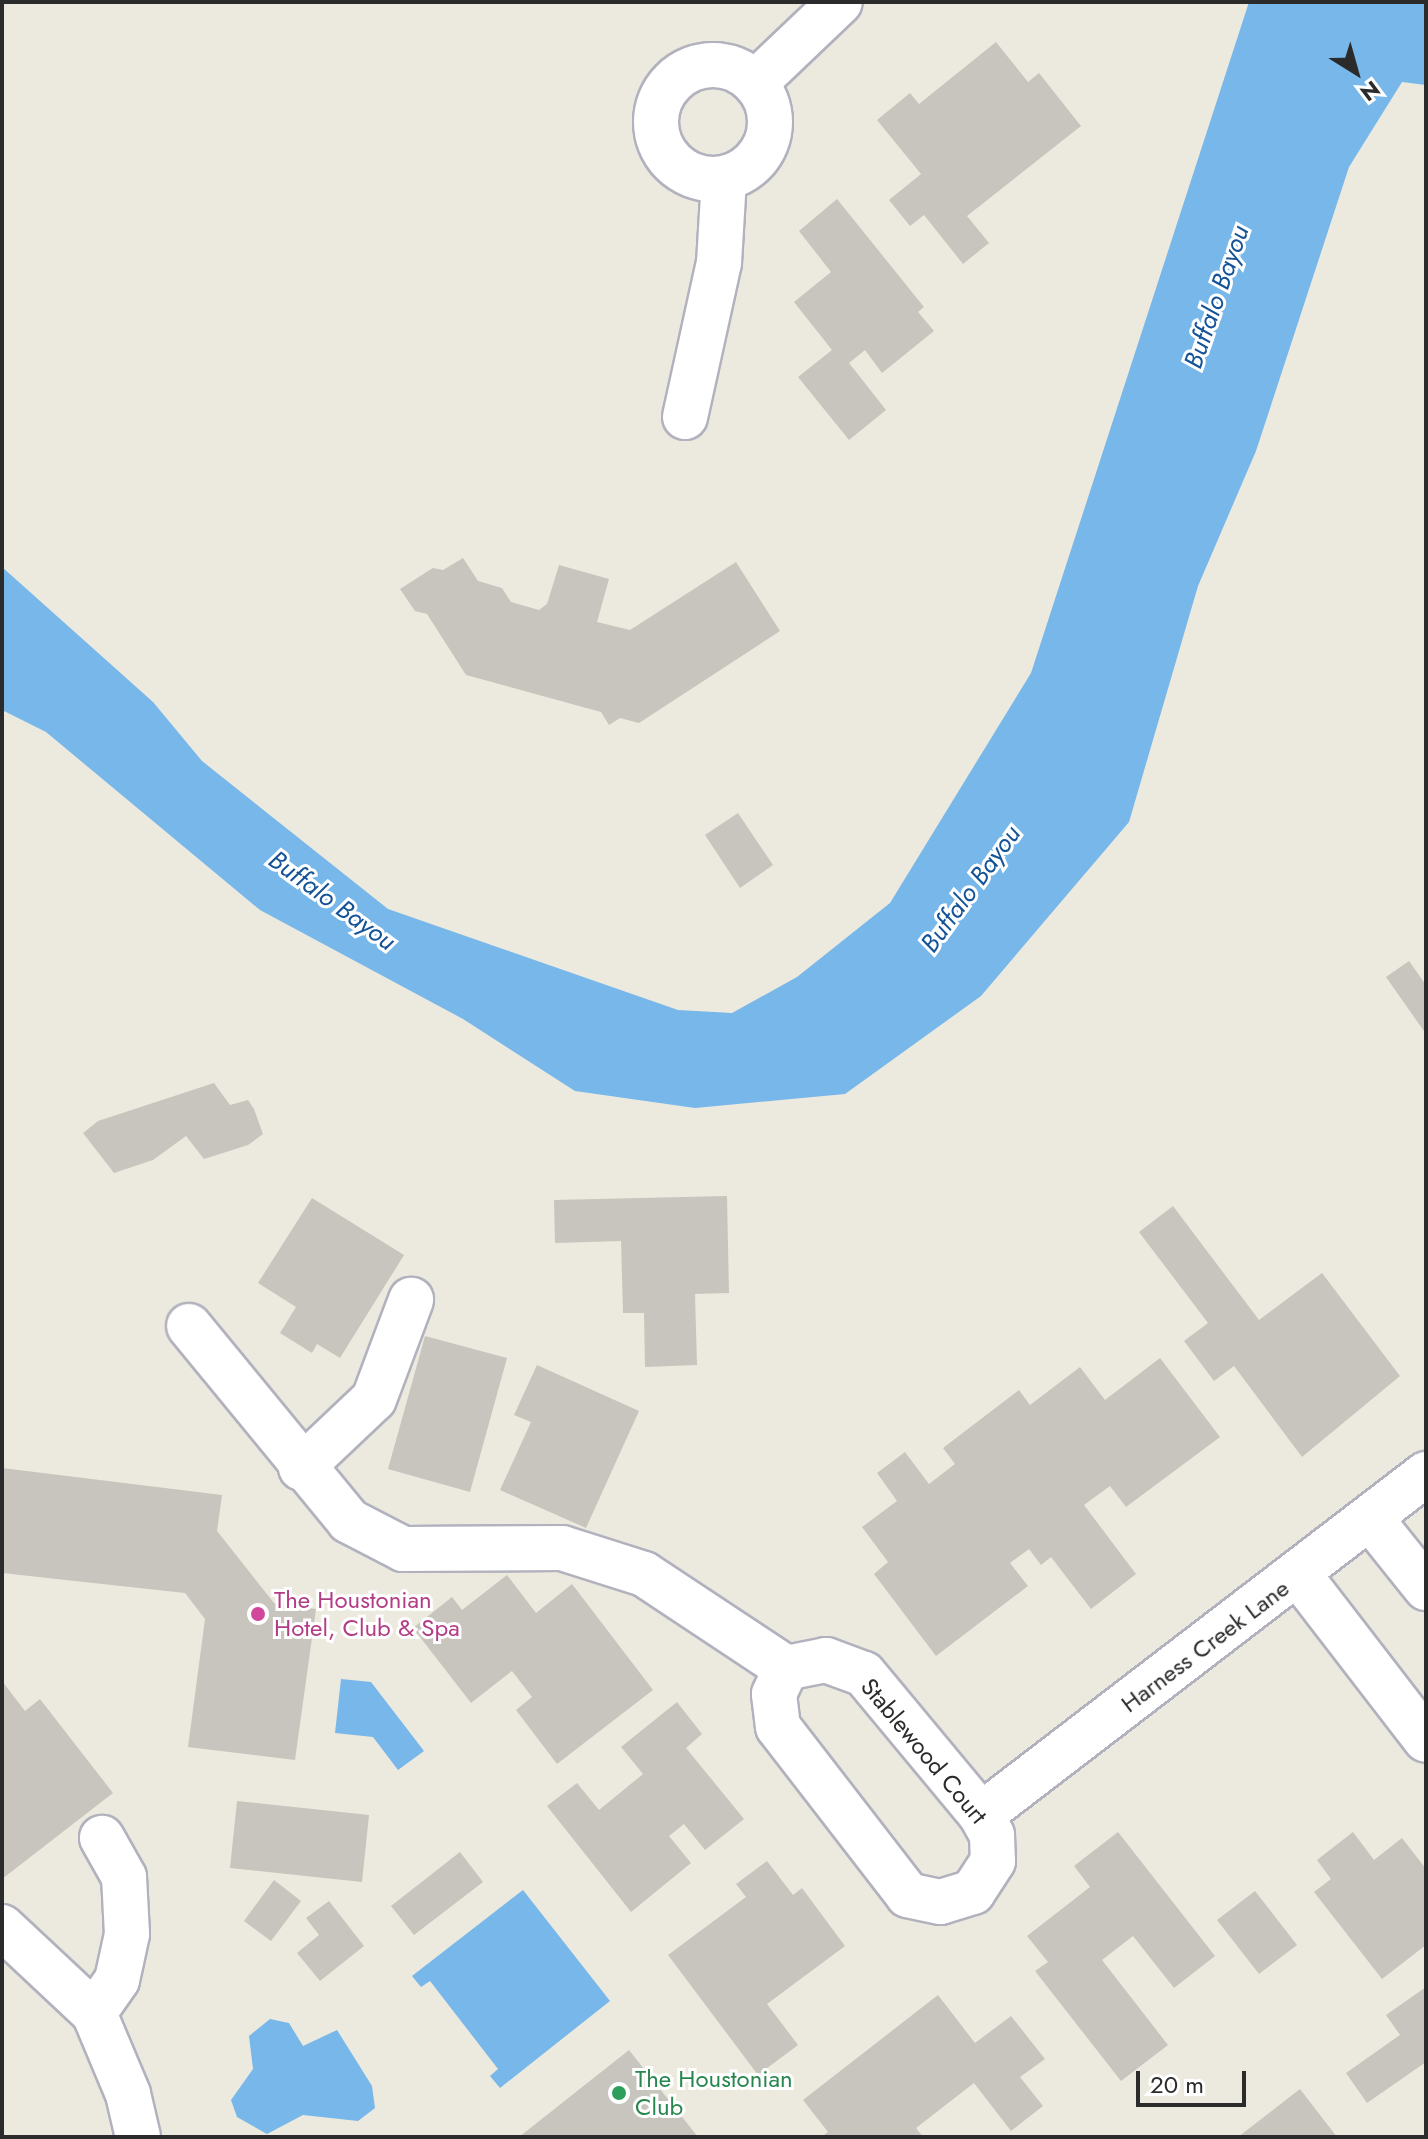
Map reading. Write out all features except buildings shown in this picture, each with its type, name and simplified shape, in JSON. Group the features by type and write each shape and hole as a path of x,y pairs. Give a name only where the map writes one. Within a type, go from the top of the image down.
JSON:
{"street":[{"path":"755,83 840,2"},
{"path":"701,66 739,71 755,83 766,99 768,140 743,172 724,179 705,179 670,161 658,134 659,105 668,87 701,66"},
{"path":"685,417 719,263 724,179"},
{"path":"301,1468 374,1399 411,1300"},
{"path":"189,1326 301,1468 349,1521 403,1549 562,1548 644,1574 786,1668"},
{"name":"Harness Creek Lane","path":"981,1815 1299,1575 1426,1474"},
{"path":"1370,1518 1426,1588"},
{"path":"1299,1575 1426,1740"},
{"name":"Stablewood Court","path":"826,1660 864,1674 981,1815 992,1835 993,1861 973,1892 940,1902 908,1895 778,1727 774,1694 786,1668 826,1660"},
{"path":"94,2013 117,1980 127,1934 124,1877 102,1838"},
{"path":"2,1927 94,2013 128,2094 138,2137"}],"water":[{"name":"Buffalo Bayou","path":"1249,2 1426,2 1426,85 1402,82 1349,167 1256,451 1198,586 1129,822 981,996 845,1094 695,1108 575,1091 463,1019 260,910 46,732 2,710 2,567 153,702 202,761 388,909 678,1010 732,1013 797,977 890,903 1031,673"},
{"path":"341,1679 371,1682 424,1751 398,1770 373,1737 335,1733"},
{"path":"523,1890 610,2001 500,2088 490,2076 498,2069 430,1981 421,1987 412,1976"},
{"path":"270,2019 289,2023 303,2046 337,2030 372,2086 375,2108 358,2121 303,2115 267,2134 237,2117 231,2100 253,2069 249,2036"}],"place":[{"name":"The Houstonian Hotel, Club & Spa","path":"258,1614"},
{"name":"The Houstonian Club","path":"619,2093"}]}
